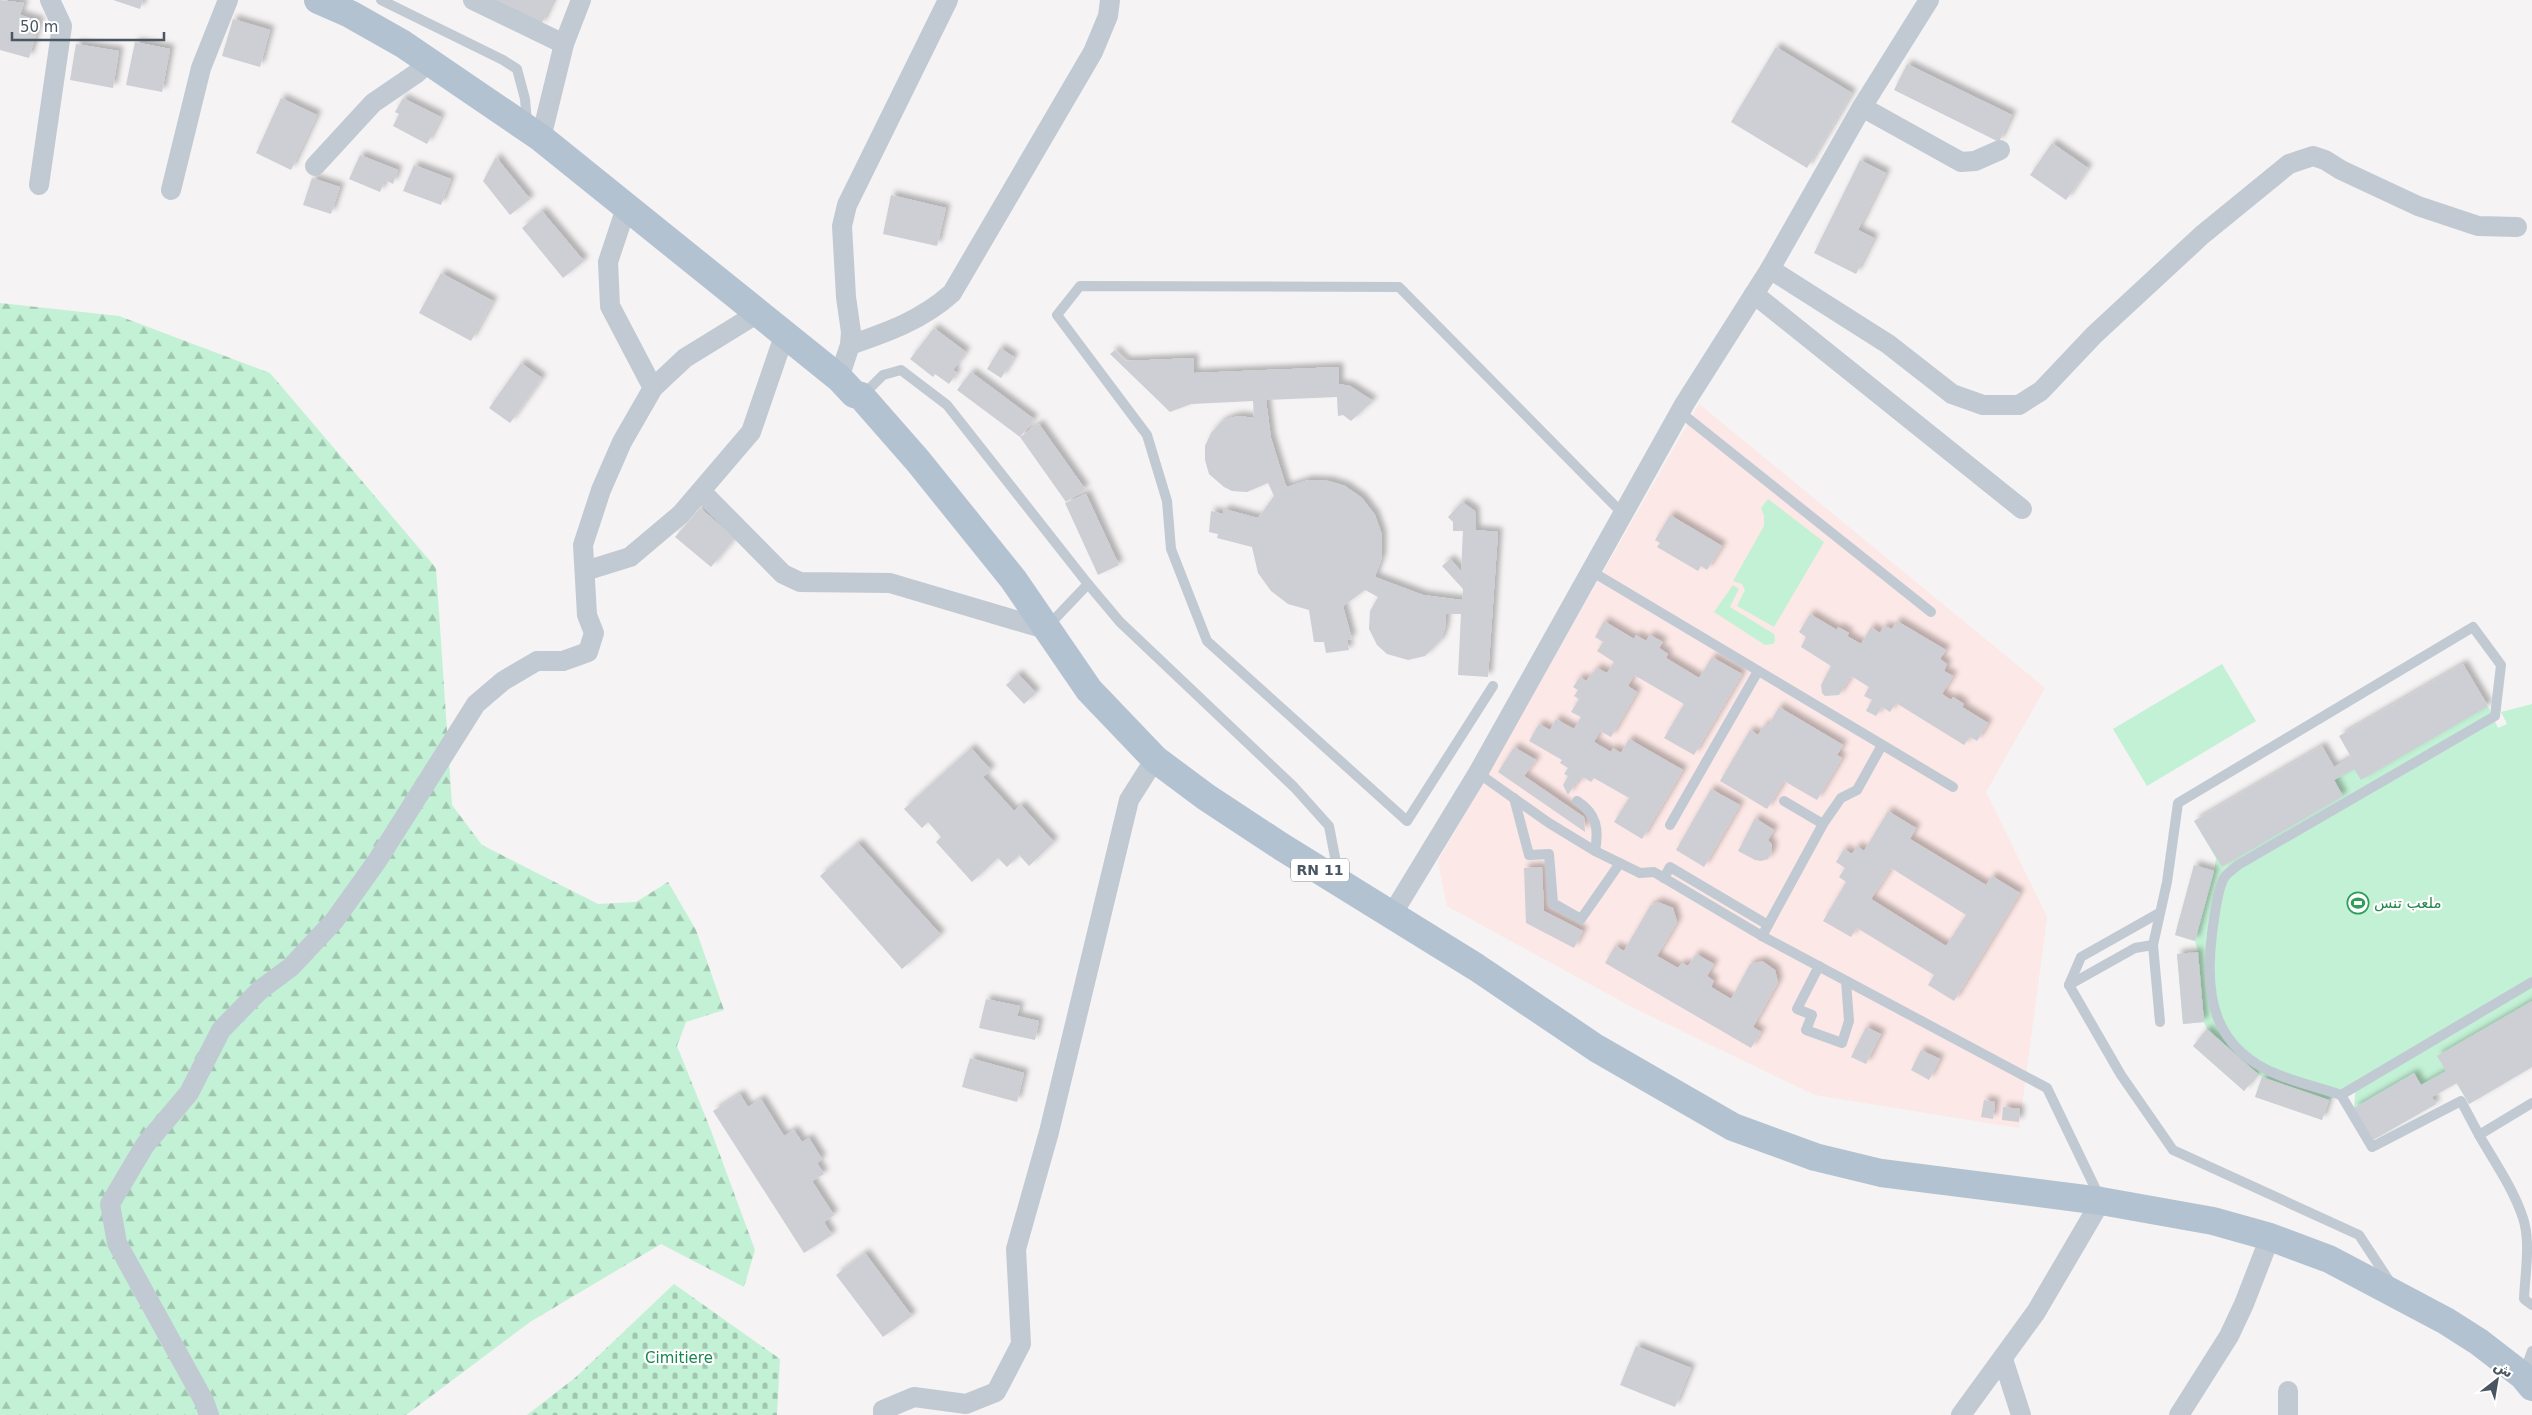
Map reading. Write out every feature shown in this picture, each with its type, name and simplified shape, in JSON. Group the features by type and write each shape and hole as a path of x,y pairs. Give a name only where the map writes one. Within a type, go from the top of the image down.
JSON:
{"main road":[{"name":"RN 11","path":"318,0 350,14 429,62 534,133 784,336 839,378 854,394 861,396 1013,579 1045,629 1089,690 1155,758 1206,797 1391,916 1476,966 1596,1048 1733,1127 1815,1157 1881,1173 2101,1201 2213,1221 2270,1237 2329,1259 2397,1295 2479,1342 2527,1382"}],"street":[{"path":"39,185 62,26 50,0"},
{"path":"171,190 201,68 228,0"},
{"path":"472,0 564,44"},
{"path":"534,133 581,0"},
{"path":"839,378 850,345 851,315 846,297 842,226 847,205 948,0"},
{"path":"850,345 898,328 933,310 952,294 1093,52 1108,16 1110,0"},
{"path":"1391,916 1478,773 1680,412 1770,269 1862,107 1929,0"},
{"path":"316,166 373,103 417,74 429,62"},
{"path":"1862,107 1961,162 1975,160 2000,150"},
{"path":"1770,269 1888,344 1952,394 1984,405 2019,405 2041,391 2094,335 2202,235 2289,164 2313,156 2325,160 2341,170 2418,206 2478,226 2517,227"},
{"path":"626,208 608,262 610,306 653,388"},
{"path":"1754,294 2022,509"},
{"path":"209,1415 204,1401 117,1243 110,1204 145,1145 190,1093 221,1030 260,990 291,967 339,913 377,861 476,704 503,681 537,661 563,661 588,652 594,633 587,615 583,545 601,490 622,442 653,388 685,358 758,313"},
{"path":"584,571 630,557 681,514 701,491 751,432 784,336"},
{"path":"701,491 784,574 800,582 890,583 1045,629"},
{"path":"883,1415 883,1410 914,1396 966,1404 996,1392 1021,1344 1016,1249 1049,1132 1129,800 1155,758"},
{"path":"1961,1415 2036,1312 2101,1201"},
{"path":"2179,1415 2229,1336 2244,1304 2270,1237"},
{"path":"2002,1359 2021,1415"},
{"path":"2288,1391 2288,1415"}],"lane":[{"path":"380,0 504,60 517,69 534,133"},
{"path":"1493,686 1407,821 1207,641 1171,550 1167,501 1147,435 1057,315 1080,286 1399,287 1623,514"},
{"path":"861,396 883,375 901,370 947,405 1120,622 1294,787 1329,826 1340,882"},
{"path":"1680,412 1930,612"},
{"path":"1591,571 1953,787"},
{"path":"1045,629 1088,584"},
{"path":"2160,1022 2152,945 2167,882 2178,803 2473,627 2500,665 2495,716 2238,865 2224,877 2213,926 2210,976 2213,1008 2223,1031 2249,1058 2268,1070 2341,1095 2372,1147 2461,1101 2506,1182 2523,1218 2527,1243 2524,1299 2532,1305"},
{"path":"1670,825 1758,671"},
{"path":"1762,936 1824,824 1841,798 1857,790 1882,745"},
{"path":"1478,773 1549,823 1595,851 1640,873 1654,872 1762,936 2047,1088 2101,1201"},
{"path":"1514,798 1529,855 1549,854 1553,902 1560,907 1580,919 1620,863"},
{"path":"1578,801 1590,810 1594,819 1598,838 1595,851"},
{"path":"1784,801 1824,824"},
{"path":"1664,878 1670,868 1768,925"},
{"path":"2069,985 2080,957 2159,913"},
{"path":"2069,985 2135,948 2152,945"},
{"path":"1819,966 1797,1009 1812,1015 1806,1030 1842,1043 1849,1021 1846,981"},
{"path":"2341,1095 2532,982"},
{"path":"2069,985 2121,1074 2173,1150 2359,1235 2397,1295"},
{"path":"2479,1135 2532,1103"},
{"path":"2527,1382 2532,1351"}],"shaded area":[{"path":"1699,404 2045,688 1986,792 2047,917 2019,1128 1815,1095 1630,1006 1447,906 1438,861"}],"green space":[{"path":"0,303 119,316 270,373 436,568 452,805 482,845 598,904 636,902 668,882 696,930 724,1010 686,1022 677,1046 710,1128 755,1250 744,1287 661,1244 530,1322 406,1415 0,1415"},
{"path":"1768,499 1824,542 1774,627 1737,606 1745,590 1742,584 1733,581 1764,526 1764,516 1761,508"},
{"path":"1733,585 1739,589 1730,607 1774,634 1775,641 1773,644 1765,645 1714,612"},
{"path":"2222,664 2256,721 2147,786 2113,729"},
{"name":"ملعب تنس","path":"2532,704 2532,1067 2469,1104 2456,1083 2432,1097 2436,1104 2373,1140 2354,1108 2356,1083 2329,1100 2322,1120 2255,1097 2262,1077 2259,1074 2244,1091 2193,1046 2207,1029 2204,1022 2183,1024 2177,954 2198,951 2195,941 2175,935 2194,865 2214,871 2216,858 2194,821 2334,767 2351,757 2488,706 2498,728 2507,724 2501,712"},
{"name":"Cimitiere","path":"674,1284 780,1359 777,1415 527,1415 576,1377"}],"building":[{"path":"0,0 24,3 20,15 40,21 29,58 0,50"},
{"path":"113,0 143,0 140,9"},
{"path":"490,0 553,0 541,25"},
{"path":"233,19 270,30 260,67 222,56"},
{"path":"135,42 170,49 162,92 126,85"},
{"path":"76,44 119,51 113,88 70,80"},
{"path":"1776,47 1852,93 1807,168 1731,122"},
{"path":"1907,64 2012,115 1999,142 1894,90"},
{"path":"281,98 317,115 291,170 256,153"},
{"path":"403,98 441,117 427,144 393,126 399,114 395,112"},
{"path":"2052,143 2088,168 2066,200 2030,175"},
{"path":"360,155 398,170 393,184 385,180 380,192 349,179"},
{"path":"496,157 530,199 510,215 483,181"},
{"path":"1860,160 1886,173 1858,230 1874,238 1856,274 1814,253"},
{"path":"414,165 451,179 441,205 403,191"},
{"path":"312,178 340,187 331,214 303,205"},
{"path":"891,195 946,208 937,246 883,234"},
{"path":"542,211 584,261 563,278 522,228"},
{"path":"441,273 493,301 471,341 419,313"},
{"path":"934,328 966,352 953,370 957,373 949,384 935,374 933,377 910,359"},
{"path":"1000,348 1014,357 1001,378 987,369"},
{"path":"1115,350 1126,361 1194,358 1194,373 1339,367 1339,384 1350,386 1373,401 1351,421 1343,415 1338,416 1337,397 1266,400 1271,438 1285,483 1287,487 1308,480 1329,481 1345,486 1362,498 1375,515 1382,535 1382,557 1375,577 1423,595 1462,600 1463,589 1442,566 1450,559 1461,571 1463,531 1453,531 1453,522 1448,517 1462,502 1475,511 1476,530 1498,532 1488,677 1458,675 1461,614 1446,614 1445,628 1441,640 1425,656 1408,660 1387,654 1377,645 1369,629 1370,611 1378,597 1365,590 1343,606 1352,639 1347,640 1349,650 1326,653 1324,642 1314,642 1309,610 1288,604 1271,591 1258,573 1252,547 1217,538 1218,534 1209,532 1211,511 1223,514 1224,509 1258,518 1274,496 1268,483 1247,492 1232,491 1224,487 1209,474 1205,460 1205,446 1211,433 1221,422 1230,418 1239,416 1254,418 1253,401 1191,404 1170,412 1110,354"},
{"path":"521,363 542,378 510,423 489,408"},
{"path":"971,372 1034,419 1020,437 957,390"},
{"path":"1039,424 1085,489 1066,502 1020,437"},
{"path":"1086,494 1119,565 1098,575 1065,503"},
{"path":"700,508 735,538 711,567 675,537"},
{"path":"1670,515 1722,546 1707,570 1701,566 1698,571 1657,547 1660,543 1655,540"},
{"path":"1810,614 1837,630 1838,627 1849,633 1847,636 1861,644 1871,627 1880,633 1884,626 1892,629 1897,621 1946,650 1940,659 1947,664 1944,671 1953,676 1942,694 1951,700 1953,697 1964,704 1962,707 1988,723 1977,741 1970,737 1964,745 1896,703 1890,712 1882,707 1876,716 1866,711 1872,700 1864,696 1869,687 1851,676 1839,695 1825,696 1822,693 1821,685 1831,666 1801,647 1806,637 1799,632"},
{"path":"1604,621 1634,639 1636,635 1646,641 1650,635 1663,642 1659,648 1668,654 1666,658 1699,678 1712,657 1742,674 1694,755 1664,738 1684,704 1634,675 1628,686 1637,692 1611,737 1600,731 1594,742 1611,752 1613,748 1621,753 1629,739 1683,770 1642,839 1614,822 1629,798 1594,778 1591,782 1583,777 1579,784 1576,782 1568,795 1563,785 1568,776 1564,774 1568,768 1560,763 1562,760 1529,741 1539,724 1550,730 1556,719 1574,729 1581,717 1571,712 1579,699 1574,696 1578,690 1573,687 1580,677 1586,681 1597,668 1607,673 1614,662 1597,651 1603,642 1595,637"},
{"path":"2463,664 2488,706 2361,780 2354,769 2334,780 2343,796 2222,867 2194,821 2322,746 2334,767 2351,757 2339,736"},
{"path":"1018,674 1036,693 1024,704 1006,685"},
{"path":"1779,707 1843,745 1837,755 1842,758 1817,800 1784,781 1767,809 1720,781 1750,730 1758,735 1765,724 1768,726"},
{"path":"1514,747 1536,760 1524,776 1584,817 1585,832 1498,772"},
{"path":"971,748 991,770 983,777 1014,811 1021,805 1054,842 1029,866 1019,855 1007,867 998,858 972,882 936,842 941,837 928,822 922,828 904,809"},
{"path":"1711,789 1740,805 1704,867 1676,850"},
{"path":"1888,811 1916,828 1910,839 1986,885 1992,876 2020,893 1954,1001 1928,985 1934,975 1857,928 1851,937 1823,921 1846,882 1839,877 1845,868 1836,862 1844,849 1852,854 1857,846 1864,851","holes":["1891,868 1966,915 1946,946 1871,899"]},
{"path":"1755,818 1774,830 1768,840 1772,845 1772,852 1768,859 1761,861 1738,851"},
{"path":"858,843 941,935 902,969 820,876"},
{"path":"2194,865 2214,871 2195,941 2175,935"},
{"path":"1542,867 1544,911 1583,931 1574,948 1526,923 1524,868"},
{"path":"1658,902 1673,908 1677,922 1657,956 1678,968 1682,963 1688,966 1696,954 1714,964 1707,976 1714,981 1711,987 1731,999 1750,964 1762,961 1775,970 1778,982 1753,1027 1761,1032 1751,1048 1605,963 1615,946 1624,951 1650,906"},
{"path":"2198,952 2204,1022 2183,1024 2177,954"},
{"path":"986,999 1020,1006 1017,1016 1039,1021 1035,1040 979,1028"},
{"path":"2532,1001 2532,1067 2469,1104 2457,1083 2432,1097 2436,1104 2373,1140 2354,1108 2414,1073 2421,1085 2446,1071 2437,1056"},
{"path":"1866,1027 1881,1034 1866,1064 1851,1057"},
{"path":"2207,1029 2258,1074 2244,1091 2193,1046"},
{"path":"1921,1050 1940,1059 1929,1080 1911,1070"},
{"path":"970,1058 1024,1073 1017,1102 962,1087"},
{"path":"2262,1077 2329,1100 2322,1120 2255,1097"},
{"path":"740,1094 748,1107 761,1099 784,1136 794,1130 802,1142 809,1138 822,1159 817,1163 824,1174 812,1181 834,1215 824,1222 832,1235 804,1253 713,1111"},
{"path":"1984,1100 1995,1102 1993,1119 1981,1117"},
{"path":"2003,1107 2020,1109 2019,1122 2002,1120"},
{"path":"865,1253 912,1316 883,1337 836,1275"},
{"path":"1636,1346 1691,1368 1675,1407 1620,1385"}],"place":[{"name":"ملعب تنس","path":"2358,903"}]}
